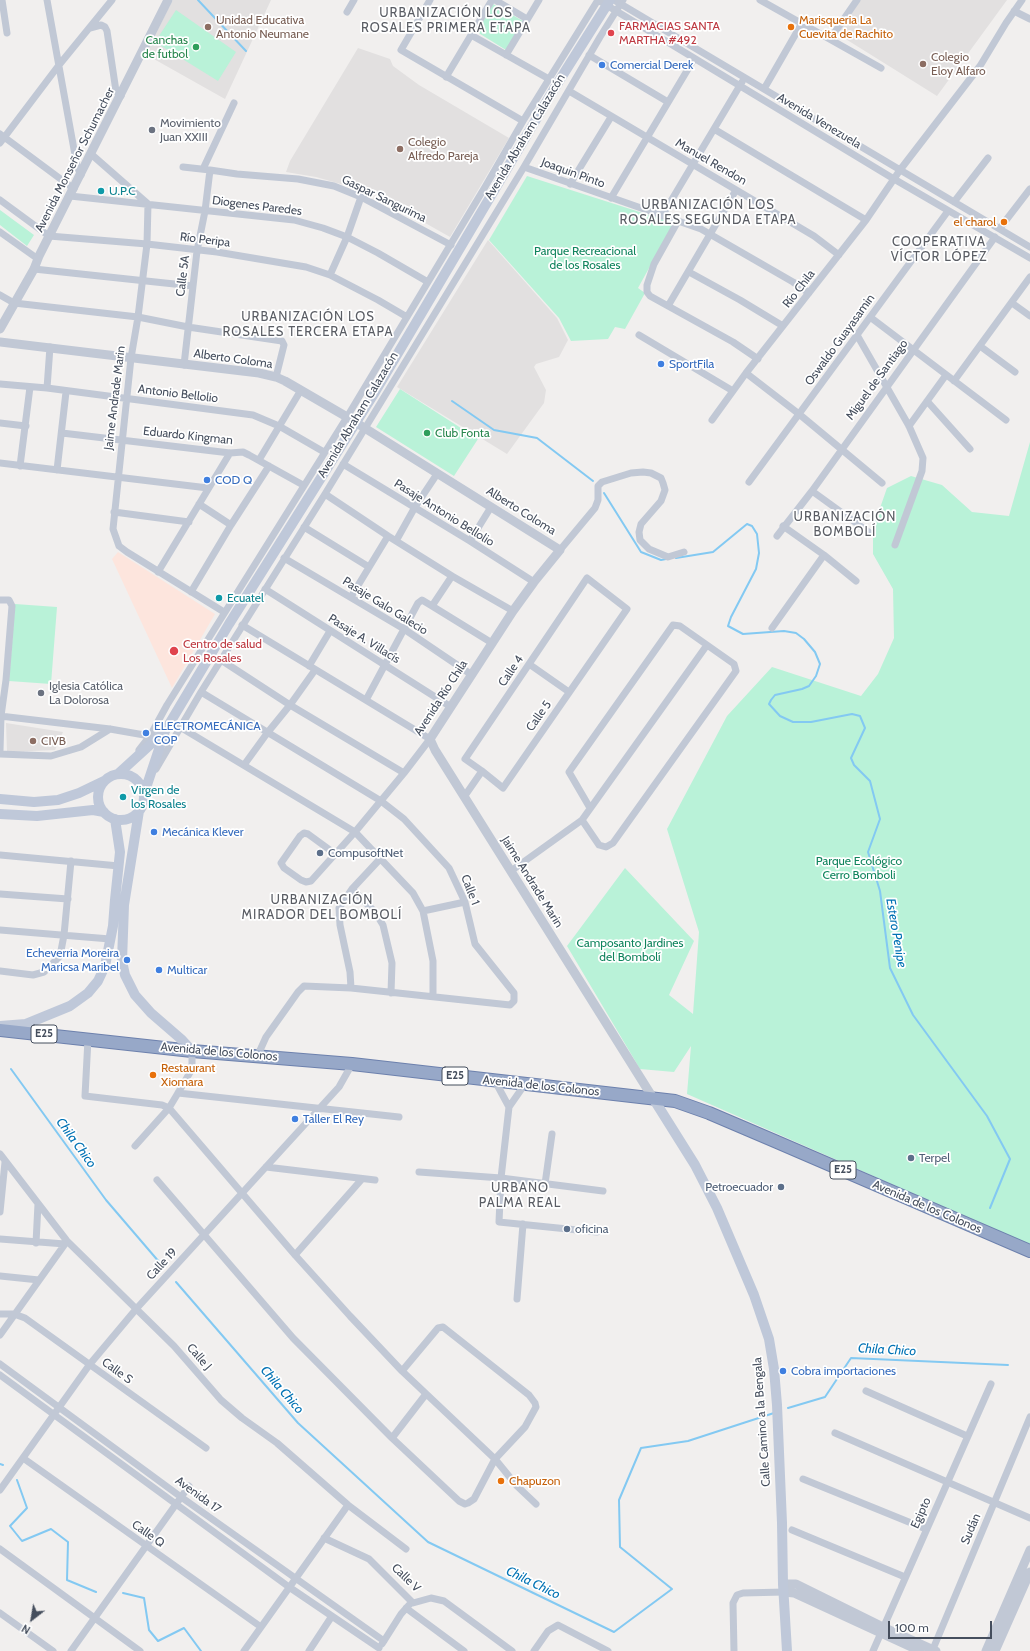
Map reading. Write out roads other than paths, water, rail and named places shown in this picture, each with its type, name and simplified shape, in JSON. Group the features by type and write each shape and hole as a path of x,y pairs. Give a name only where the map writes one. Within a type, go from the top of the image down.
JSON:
{"highway":[{"name":"Avenida de los Colonos","path":"0,1030 192,1051 352,1064 675,1101 709,1113 813,1157 1030,1252"}],"main road":[{"name":"Avenida Abraham Calazacón","path":"144,794 165,731 229,624 360,425 554,89 610,1"},
{"name":"Avenida Abraham Calazacón","path":"118,774 165,731"},
{"path":"0,799 34,802 58,800 79,793 111,776 118,774 126,774 133,777 141,786 144,794 143,803 139,811 124,906 122,960 125,975 135,995 151,1013 181,1039 192,1051"},
{"path":"104,781 98,794 98,800 104,812 110,817 126,819 132,817 139,811"},
{"path":"0,814 37,816 93,810 104,812"},
{"path":"0,1026 26,1024 70,1006 88,993 98,981 105,966 110,939 119,866 120,852 115,818"},
{"name":"Calle Camino a la Bengala","path":"653,1098 695,1166 717,1208 754,1295 768,1339 774,1369 777,1405 782,1523 781,1589 787,1651"}],"street":[{"path":"2,0 7,33"},
{"path":"47,0 77,166 81,175"},
{"path":"72,193 2,138 58,65 112,0"},
{"name":"Avenida Monseñor Schumacher","path":"0,329 34,269 168,0"},
{"path":"347,12 354,0"},
{"path":"430,0 401,50 523,121"},
{"path":"446,77 492,0"},
{"path":"495,0 527,20"},
{"path":"506,55 539,0"},
{"path":"760,0 881,68"},
{"path":"830,39 857,0"},
{"path":"900,170 980,66 1022,0"},
{"name":"Avenida Venezuela","path":"610,1 616,11 694,59 948,211 1030,258"},
{"name":"Avenida Venezuela","path":"610,1 744,77 1030,247"},
{"name":"Avenida Abraham Calazacón","path":"131,762 150,736 166,705 347,417 451,245 548,79 610,1 616,11 569,91 524,167 360,425 343,464 242,625 149,780"},
{"path":"1014,11 1030,19"},
{"path":"764,89 802,23"},
{"path":"90,28 100,25 105,27 107,31 116,91 121,96"},
{"path":"471,35 548,79"},
{"path":"589,55 668,102"},
{"path":"611,198 694,59"},
{"path":"662,216 744,77"},
{"name":"Manuel Rendon","path":"569,91 814,236 839,255"},
{"path":"183,167 206,169 234,103"},
{"path":"570,184 611,117"},
{"path":"714,130 866,220"},
{"path":"91,154 148,204"},
{"path":"954,202 988,158"},
{"name":"Joaquin Pinto","path":"524,167 711,233 809,293"},
{"name":"Gaspar Sangurima","path":"206,169 237,174 298,179 334,186 361,197 451,245"},
{"name":"Calle 5A","path":"184,365 193,286 205,211 206,169"},
{"name":"Río Chila","path":"712,420 746,373 866,220 900,170"},
{"path":"1000,228 1030,189"},
{"path":"668,306 736,190"},
{"name":"Diogenes Paredes","path":"72,193 136,204 148,204 294,220 323,228 347,237 428,282"},
{"path":"330,275 347,237 361,197"},
{"path":"0,200 50,236"},
{"name":"Jaime Andrade Marin","path":"148,204 147,244 138,318 131,358 128,399 122,440 113,529 119,546 127,552 224,612"},
{"name":"Oswaldo Guayasamin","path":"749,482 948,211"},
{"path":"678,221 654,264 646,289 648,295 733,342 758,359"},
{"path":"0,232 38,259"},
{"name":"Río Peripa","path":"50,236 147,244 217,252 306,267 330,275 378,300 407,318"},
{"name":"Miguel de Santiago","path":"777,536 783,526 812,491 886,386 995,237"},
{"path":"34,269 193,286"},
{"path":"689,272 783,326"},
{"path":"954,381 1030,277"},
{"path":"0,295 14,303 138,318 188,327 282,340 284,345 276,377"},
{"path":"1012,303 1030,316"},
{"path":"870,317 1006,420"},
{"path":"639,335 733,391"},
{"path":"857,335 909,426 922,452 923,465 895,545"},
{"name":"Alberto Coloma","path":"0,342 50,347 276,377 347,417 560,550"},
{"path":"980,346 1015,372"},
{"path":"47,388 50,347"},
{"path":"746,373 799,414 882,483"},
{"path":"909,426 946,375"},
{"name":"Antonio Bellolio","path":"0,384 47,388 66,392 253,415 279,426 324,452"},
{"path":"20,466 30,387"},
{"path":"258,460 301,390"},
{"path":"57,470 66,392"},
{"path":"927,401 970,449"},
{"path":"0,423 26,426"},
{"name":"Eduardo Kingman","path":"62,433 230,453 243,452 303,485"},
{"path":"158,572 230,453"},
{"path":"0,463 208,488"},
{"name":"Pasaje Antonio Bellolio","path":"343,464 415,507 534,582"},
{"path":"190,592 231,525 270,466"},
{"path":"560,550 595,508 598,486 602,482 631,473 643,472 651,473 661,478 665,490 661,501 641,524 639,532 640,540 649,549 668,556 684,552"},
{"path":"396,542 415,507 437,474"},
{"path":"812,491 870,533"},
{"path":"324,494 396,542 513,611"},
{"path":"199,504 231,525"},
{"path":"470,541 491,507"},
{"path":"114,512 189,522"},
{"path":"783,526 824,555 856,581"},
{"path":"304,527 369,567"},
{"path":"352,597 388,536"},
{"name":"Avenida Río Chila","path":"334,853 308,834 304,833 300,836 281,863 284,868 301,880 309,882 334,853 355,832 430,739 513,611 560,550"},
{"path":"772,628 824,555"},
{"name":"Pasaje Galo Galecio","path":"284,558 404,629 472,675"},
{"path":"432,606 452,576"},
{"name":"Calle 5","path":"482,771 503,788 627,609 588,578"},
{"name":"Calle 4","path":"482,771 465,759 588,578"},
{"name":"Pasaje A. Villacís","path":"265,589 451,707"},
{"path":"0,600 9,600 12,606 3,680 0,716 0,750"},
{"path":"366,700 419,601 422,600 492,642"},
{"path":"242,625 430,739"},
{"path":"582,820 599,845 606,847 613,843 736,671 734,664 706,646 680,626 673,626 569,772 590,808"},
{"path":"244,765 268,732 290,706 312,668 330,631"},
{"path":"0,641 8,642"},
{"path":"511,871 582,820 706,646"},
{"path":"221,660 290,706 404,773"},
{"path":"529,664 569,692"},
{"name":"Calle 1","path":"201,692 381,800 404,819 449,868 465,902 475,944 514,993 514,1001 510,1005 433,996"},
{"path":"0,716 110,729 150,736"},
{"path":"180,727 355,832 414,893 423,910 433,961 433,996 351,988 304,986 269,1032 257,1057"},
{"path":"0,754 51,756 81,747 110,729"},
{"name":"Jaime Andrade Marin","path":"430,739 435,750 464,797 653,1098"},
{"path":"464,797 482,771"},
{"path":"0,855 119,866"},
{"path":"351,988 350,972 339,912 341,905 352,889 380,859"},
{"path":"0,970 33,975 44,972 60,956 64,935 71,861"},
{"path":"352,889 375,912 383,925 392,963 391,993"},
{"path":"0,894 68,899"},
{"path":"423,910 465,902"},
{"path":"0,930 110,939"},
{"path":"88,1039 85,1096 162,1105 169,1108 295,1255 402,1371 495,1459 517,1486 536,1504"},
{"path":"135,1146 169,1108 178,1093 192,1069 192,1051"},
{"name":"Calle 19","path":"0,1490 90,1364 137,1308 339,1087 352,1064"},
{"path":"495,1081 509,1107"},
{"path":"525,1084 509,1107 501,1178 499,1222 597,1232"},
{"path":"178,1093 399,1117"},
{"path":"545,1184 552,1134"},
{"name":"Calle J","path":"0,1154 66,1243 137,1308 174,1346 221,1400 242,1418 277,1443 348,1505 406,1549"},
{"path":"0,1212 5,1162"},
{"path":"266,1167 375,1180"},
{"path":"419,1172 501,1178 603,1191"},
{"path":"295,1255 362,1179"},
{"path":"157,1180 293,1338 392,1438 459,1501 465,1504 470,1502 474,1499 495,1459 525,1427 536,1407 535,1403 529,1395 443,1327 438,1328 402,1371"},
{"path":"36,1243 38,1204"},
{"path":"517,1299 523,1224"},
{"path":"0,1240 36,1243 66,1243"},
{"path":"0,1335 66,1243"},
{"path":"0,1276 39,1280"},
{"path":"0,1314 14,1314"},
{"name":"Calle S","path":"14,1314 25,1318 206,1448"},
{"name":"Avenida 17","path":"0,1364 181,1497 384,1641"},
{"name":"Avenida 17","path":"0,1375 289,1587 378,1650"},
{"name":"Egipto","path":"873,1651 991,1384"},
{"path":"866,1391 967,1436"},
{"path":"392,1438 426,1394"},
{"name":"Sudán","path":"935,1650 994,1501 1030,1417"},
{"path":"835,1433 1030,1518"},
{"name":"Calle Q","path":"23,1458 261,1627"},
{"path":"803,1479 926,1529"},
{"path":"71,1651 189,1486"},
{"path":"244,1651 348,1505"},
{"path":"792,1530 905,1577"},
{"name":"Calle V","path":"324,1538 369,1559 413,1603 431,1598 444,1601 512,1651"},
{"path":"0,1549 140,1651"},
{"path":"986,1651 1030,1550"},
{"path":"995,1651 1030,1572"},
{"path":"734,1651 733,1603 735,1598 744,1593 781,1589 935,1650"},
{"path":"378,1650 406,1608 413,1603"},
{"path":"406,1608 464,1651"},
{"path":"0,1613 53,1651"},
{"path":"308,1651 332,1616"},
{"path":"534,1651 548,1631 558,1625 608,1651"},
{"path":"882,1630 920,1651"}],"waterway":[{"name":"Estero Penipe","path":"198,0 246,51"},
{"name":"Estero Penipe","path":"452,401 494,430 537,438 593,481"},
{"name":"Estero Penipe","path":"604,493 641,552 661,560 666,559"},
{"name":"Estero Penipe","path":"676,558 713,552 747,524 752,526 757,534 759,553 756,569 731,617 728,626 743,634 784,631 796,633 804,639 815,652 820,664 816,676 809,686 775,695 769,704 780,716 793,722 811,722 852,714 860,716 865,728 851,758 854,765 870,781 880,819 868,852 880,891 890,968 913,1015 987,1116 1010,1159 990,1208"},
{"name":"Chila Chico","path":"11,1069 106,1200 160,1263"},
{"name":"Chila Chico","path":"176,1282 298,1423 428,1542 614,1632 672,1589 620,1547 619,1500 641,1448 688,1441 774,1413"},
{"name":"Chila Chico","path":"788,1408 825,1397 851,1358 1008,1365"},
{"path":"17,1480 27,1508 10,1526 22,1541 51,1529 68,1542 67,1580 96,1592"},
{"path":"123,1593 144,1598 149,1630 158,1641 184,1628 201,1651"}],"place":[{"name":"Unidad Educativa Antonio Neumane","path":"208,27"},
{"name":"Marisqueria La Cuevita de Rachito","path":"791,27"},
{"name":"FARMACIAS SANTA MARTHA #492","path":"611,33"},
{"name":"Canchas de futbol","path":"196,47"},
{"name":"Colegio Eloy Alfaro","path":"923,64"},
{"name":"Comercial Derek","path":"602,65"},
{"name":"Movimiento Juan XXIII","path":"152,130"},
{"name":"Colegio Alfredo Pareja","path":"400,149"},
{"name":"U.P.C","path":"101,191"},
{"name":"el charol","path":"1004,222"},
{"name":"SportFila","path":"661,364"},
{"name":"Club Fonta","path":"427,433"},
{"name":"COD Q","path":"207,480"},
{"name":"Ecuatel","path":"219,598"},
{"name":"Centro de salud Los Rosales","path":"174,651"},
{"name":"Iglesia Católica La Dolorosa","path":"41,693"},
{"name":"ELECTROMECÁNICA COP","path":"146,733"},
{"name":"CIVB","path":"33,741"},
{"name":"Virgen de los Rosales","path":"123,797"},
{"name":"Mecánica Klever","path":"154,832"},
{"name":"CompusoftNet","path":"320,853"},
{"name":"Echeverria Moreira Maricsa Maribel","path":"127,960"},
{"name":"Multicar","path":"159,970"},
{"name":"Restaurant Xiomara","path":"153,1075"},
{"name":"Taller El Rey","path":"295,1119"},
{"name":"Terpel","path":"911,1158"},
{"name":"Petroecuador","path":"781,1187"},
{"name":"oficina","path":"567,1229"},
{"name":"Cobra importaciones","path":"783,1371"},
{"name":"Chapuzon","path":"501,1481"}],"district":[{"name":"URBANIZACIÓN LOS ROSALES PRIMERA ETAPA","path":"446,20"},
{"name":"URBANIZACIÓN LOS ROSALES SEGUNDA ETAPA","path":"708,212"},
{"name":"COOPERATIVA VÍCTOR LÓPEZ","path":"939,250"},
{"name":"URBANIZACIÓN LOS ROSALES TERCERA ETAPA","path":"308,324"},
{"name":"URBANIZACIÓN BOMBOLÍ","path":"845,524"},
{"name":"URBANIZACIÓN MIRADOR DEL BOMBOLÍ","path":"322,908"},
{"name":"URBANO PALMA REAL","path":"520,1196"}],"park label":[{"name":"Parque Recreacional de los Rosales","path":"585,258"},
{"name":"Parque Ecológico Cerro Bomboli","path":"859,868"},
{"name":"Camposanto Jardines del Bombolí","path":"630,950"}]}
